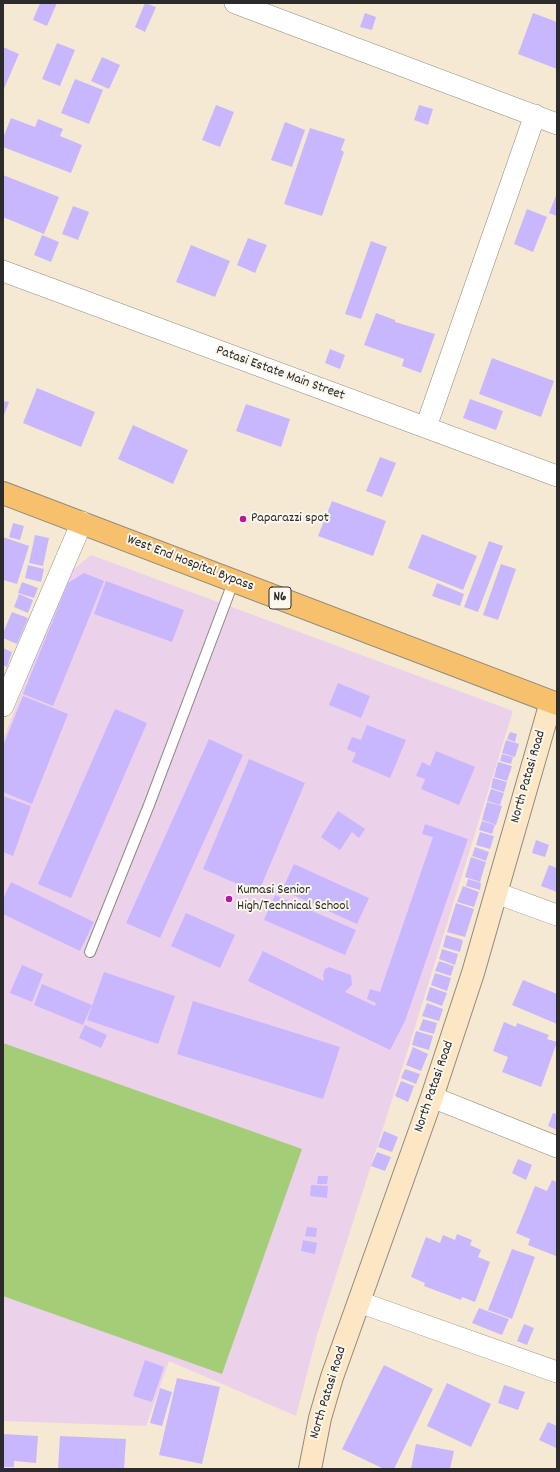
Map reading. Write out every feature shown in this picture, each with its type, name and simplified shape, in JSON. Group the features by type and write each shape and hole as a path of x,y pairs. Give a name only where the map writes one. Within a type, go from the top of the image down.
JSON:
{"highway":[{"name":"West End Hospital Bypass","path":"3,493 554,703"}],"street":[{"path":"235,3 264,8 557,124"},
{"path":"426,428 535,115"},
{"name":"Patasi Estate Main Street","path":"3,271 557,476"},
{"path":"3,706 82,522"},
{"name":"North Patasi Road","path":"310,1469 320,1418 332,1377 432,1097 473,972 554,703"},
{"path":"496,893 557,915"},
{"path":"432,1097 557,1147"},
{"path":"359,1302 557,1372"}],"lane":[{"path":"90,952 149,805 234,580"}],"shaded area":[{"name":"Kumasi Senior High/Technical School","path":"91,555 513,711 405,1059 317,1335 296,1416 169,1361 146,1426 3,1421 3,740 68,574"}],"green space":[{"path":"3,1043 302,1149 222,1374 3,1296"}],"building":[{"path":"40,3 57,3 47,26 33,20"},
{"path":"145,3 156,7 145,32 135,27"},
{"path":"365,13 376,17 372,30 360,27"},
{"path":"533,13 557,22 557,69 518,54"},
{"path":"57,43 75,50 60,86 42,79"},
{"path":"3,47 19,54 3,91"},
{"path":"102,57 120,65 109,89 91,81"},
{"path":"75,79 103,90 89,124 61,113"},
{"path":"216,105 234,112 220,147 202,140"},
{"path":"419,105 433,109 428,125 414,120"},
{"path":"11,118 35,127 38,119 63,129 60,136 82,145 71,173 3,147 3,138"},
{"path":"285,122 305,130 292,167 271,160"},
{"path":"310,128 345,139 341,150 344,152 322,216 284,204"},
{"path":"3,175 59,197 44,234 3,217"},
{"path":"557,193 557,216 549,213"},
{"path":"73,206 89,212 78,240 62,234"},
{"path":"527,209 547,217 533,252 514,244"},
{"path":"42,235 59,242 51,262 34,255"},
{"path":"248,238 267,245 255,273 237,265"},
{"path":"371,241 387,247 361,319 345,314"},
{"path":"191,245 230,261 215,297 176,282"},
{"path":"376,313 395,320 395,322 435,334 421,373 402,366 404,359 364,345"},
{"path":"330,349 345,355 340,369 325,363"},
{"path":"492,358 554,381 541,417 479,394"},
{"path":"37,388 95,412 81,447 23,423"},
{"path":"470,399 503,411 496,430 463,418"},
{"path":"3,401 9,402 4,415 3,415"},
{"path":"246,404 290,419 281,447 236,431"},
{"path":"133,425 188,450 173,484 118,459"},
{"path":"380,457 396,463 382,497 366,491"},
{"path":"332,501 386,521 373,556 318,536"},
{"path":"13,523 24,526 20,540 9,537"},
{"path":"422,534 477,556 463,590 408,568"},
{"path":"35,535 49,538 43,566 29,563"},
{"path":"3,537 29,546 17,584 3,580"},
{"path":"489,541 503,546 478,612 464,607"},
{"path":"501,564 516,569 498,620 483,615"},
{"path":"28,565 44,569 41,582 25,578"},
{"path":"84,573 104,581 53,706 23,694 68,583"},
{"path":"106,581 184,610 172,642 94,614"},
{"path":"22,582 38,588 34,598 18,593"},
{"path":"437,583 464,594 460,606 432,596"},
{"path":"19,594 33,600 28,613 14,607"},
{"path":"12,612 28,618 17,644 3,638 3,633"},
{"path":"3,648 12,652 7,667 3,665"},
{"path":"338,683 370,696 361,718 329,705"},
{"path":"23,696 68,714 32,804 3,792 3,746"},
{"path":"115,709 147,723 71,898 38,884"},
{"path":"367,725 406,740 390,778 352,762 356,753 347,749 352,737 361,740"},
{"path":"510,732 517,734 515,742 507,739"},
{"path":"209,739 243,755 160,938 126,923"},
{"path":"506,740 519,744 515,757 502,753"},
{"path":"436,751 475,767 459,805 421,789 425,779 416,776 422,762 430,766"},
{"path":"502,754 513,757 511,764 500,761"},
{"path":"249,759 305,783 258,893 203,869"},
{"path":"498,762 512,766 507,781 494,777"},
{"path":"493,778 507,782 504,792 491,788"},
{"path":"491,789 504,793 500,805 487,801"},
{"path":"3,796 31,806 13,856 3,852"},
{"path":"487,802 502,806 496,825 482,820"},
{"path":"338,811 365,829 359,838 352,832 340,850 321,837"},
{"path":"482,821 495,825 492,834 479,830"},
{"path":"425,824 468,839 405,1021 390,1050 248,981 263,951 324,981 323,975 325,969 329,967 351,975 352,985 345,992 375,1006 376,1003 367,999 370,989 380,992 433,837 422,834"},
{"path":"480,832 494,836 490,849 476,845"},
{"path":"536,840 549,845 545,857 532,853"},
{"path":"475,847 489,852 486,861 472,856"},
{"path":"471,857 486,862 480,882 465,877"},
{"path":"294,864 369,898 357,924 282,890"},
{"path":"549,865 557,868 557,892 541,886"},
{"path":"468,879 481,883 480,890 466,886"},
{"path":"11,882 94,922 80,951 3,914 3,899"},
{"path":"463,886 479,892 474,907 457,902"},
{"path":"275,895 356,930 345,955 264,920"},
{"path":"456,903 474,909 465,937 447,932"},
{"path":"186,913 235,935 220,968 171,946"},
{"path":"446,935 463,940 460,952 443,947"},
{"path":"442,949 458,954 455,965 439,959"},
{"path":"439,961 454,966 451,976 435,971"},
{"path":"22,965 43,974 32,1002 10,993"},
{"path":"104,972 175,996 158,1044 87,1020"},
{"path":"435,973 451,978 447,991 431,985"},
{"path":"523,980 557,994 557,1024 512,1005"},
{"path":"42,984 92,1005 83,1025 34,1005"},
{"path":"430,987 447,993 442,1006 426,1000"},
{"path":"193,1001 340,1047 323,1099 177,1054"},
{"path":"427,1003 443,1009 439,1021 422,1016"},
{"path":"423,1019 437,1023 434,1034 419,1030"},
{"path":"504,1022 516,1027 517,1023 549,1035 547,1039 557,1042 541,1087 502,1072 508,1057 493,1051"},
{"path":"85,1025 107,1035 101,1048 79,1038"},
{"path":"416,1031 433,1036 429,1050 412,1045"},
{"path":"413,1047 428,1054 421,1071 406,1065"},
{"path":"405,1069 420,1074 416,1084 401,1078"},
{"path":"401,1081 414,1086 408,1102 395,1096"},
{"path":"553,1113 557,1114 557,1130 548,1126"},
{"path":"384,1131 398,1137 392,1152 378,1147"},
{"path":"377,1152 391,1157 385,1171 371,1166"},
{"path":"518,1159 532,1165 526,1180 512,1173"},
{"path":"318,1176 328,1176 327,1184 317,1184"},
{"path":"552,1180 557,1182 556,1256 528,1245 530,1239 516,1233 535,1186 547,1191"},
{"path":"311,1185 328,1186 327,1198 310,1196"},
{"path":"307,1227 317,1228 316,1237 305,1236"},
{"path":"457,1234 472,1240 470,1245 481,1250 478,1257 490,1262 475,1302 462,1297 461,1300 424,1286 425,1283 411,1277 426,1237 440,1243 443,1235 455,1240"},
{"path":"303,1240 317,1243 315,1254 301,1251"},
{"path":"512,1249 535,1257 512,1319 488,1310"},
{"path":"479,1308 509,1319 502,1335 472,1323"},
{"path":"524,1324 534,1328 527,1345 517,1341"},
{"path":"145,1360 164,1367 152,1402 133,1396"},
{"path":"384,1365 433,1389 394,1469 384,1469 342,1449"},
{"path":"177,1378 220,1387 202,1464 159,1455"},
{"path":"447,1383 491,1404 471,1447 427,1426"},
{"path":"504,1385 525,1392 518,1410 498,1403"},
{"path":"160,1388 172,1392 162,1426 150,1423"},
{"path":"548,1422 557,1426 556,1448 539,1440"},
{"path":"3,1434 38,1436 36,1463 14,1461 14,1467 3,1467"},
{"path":"60,1436 126,1439 124,1469 58,1469"},
{"path":"416,1444 454,1451 450,1469 411,1469"}],"place":[{"name":"Paparazzi spot","path":"243,519"},
{"name":"Kumasi Senior High/Technical School","path":"229,899"}]}
